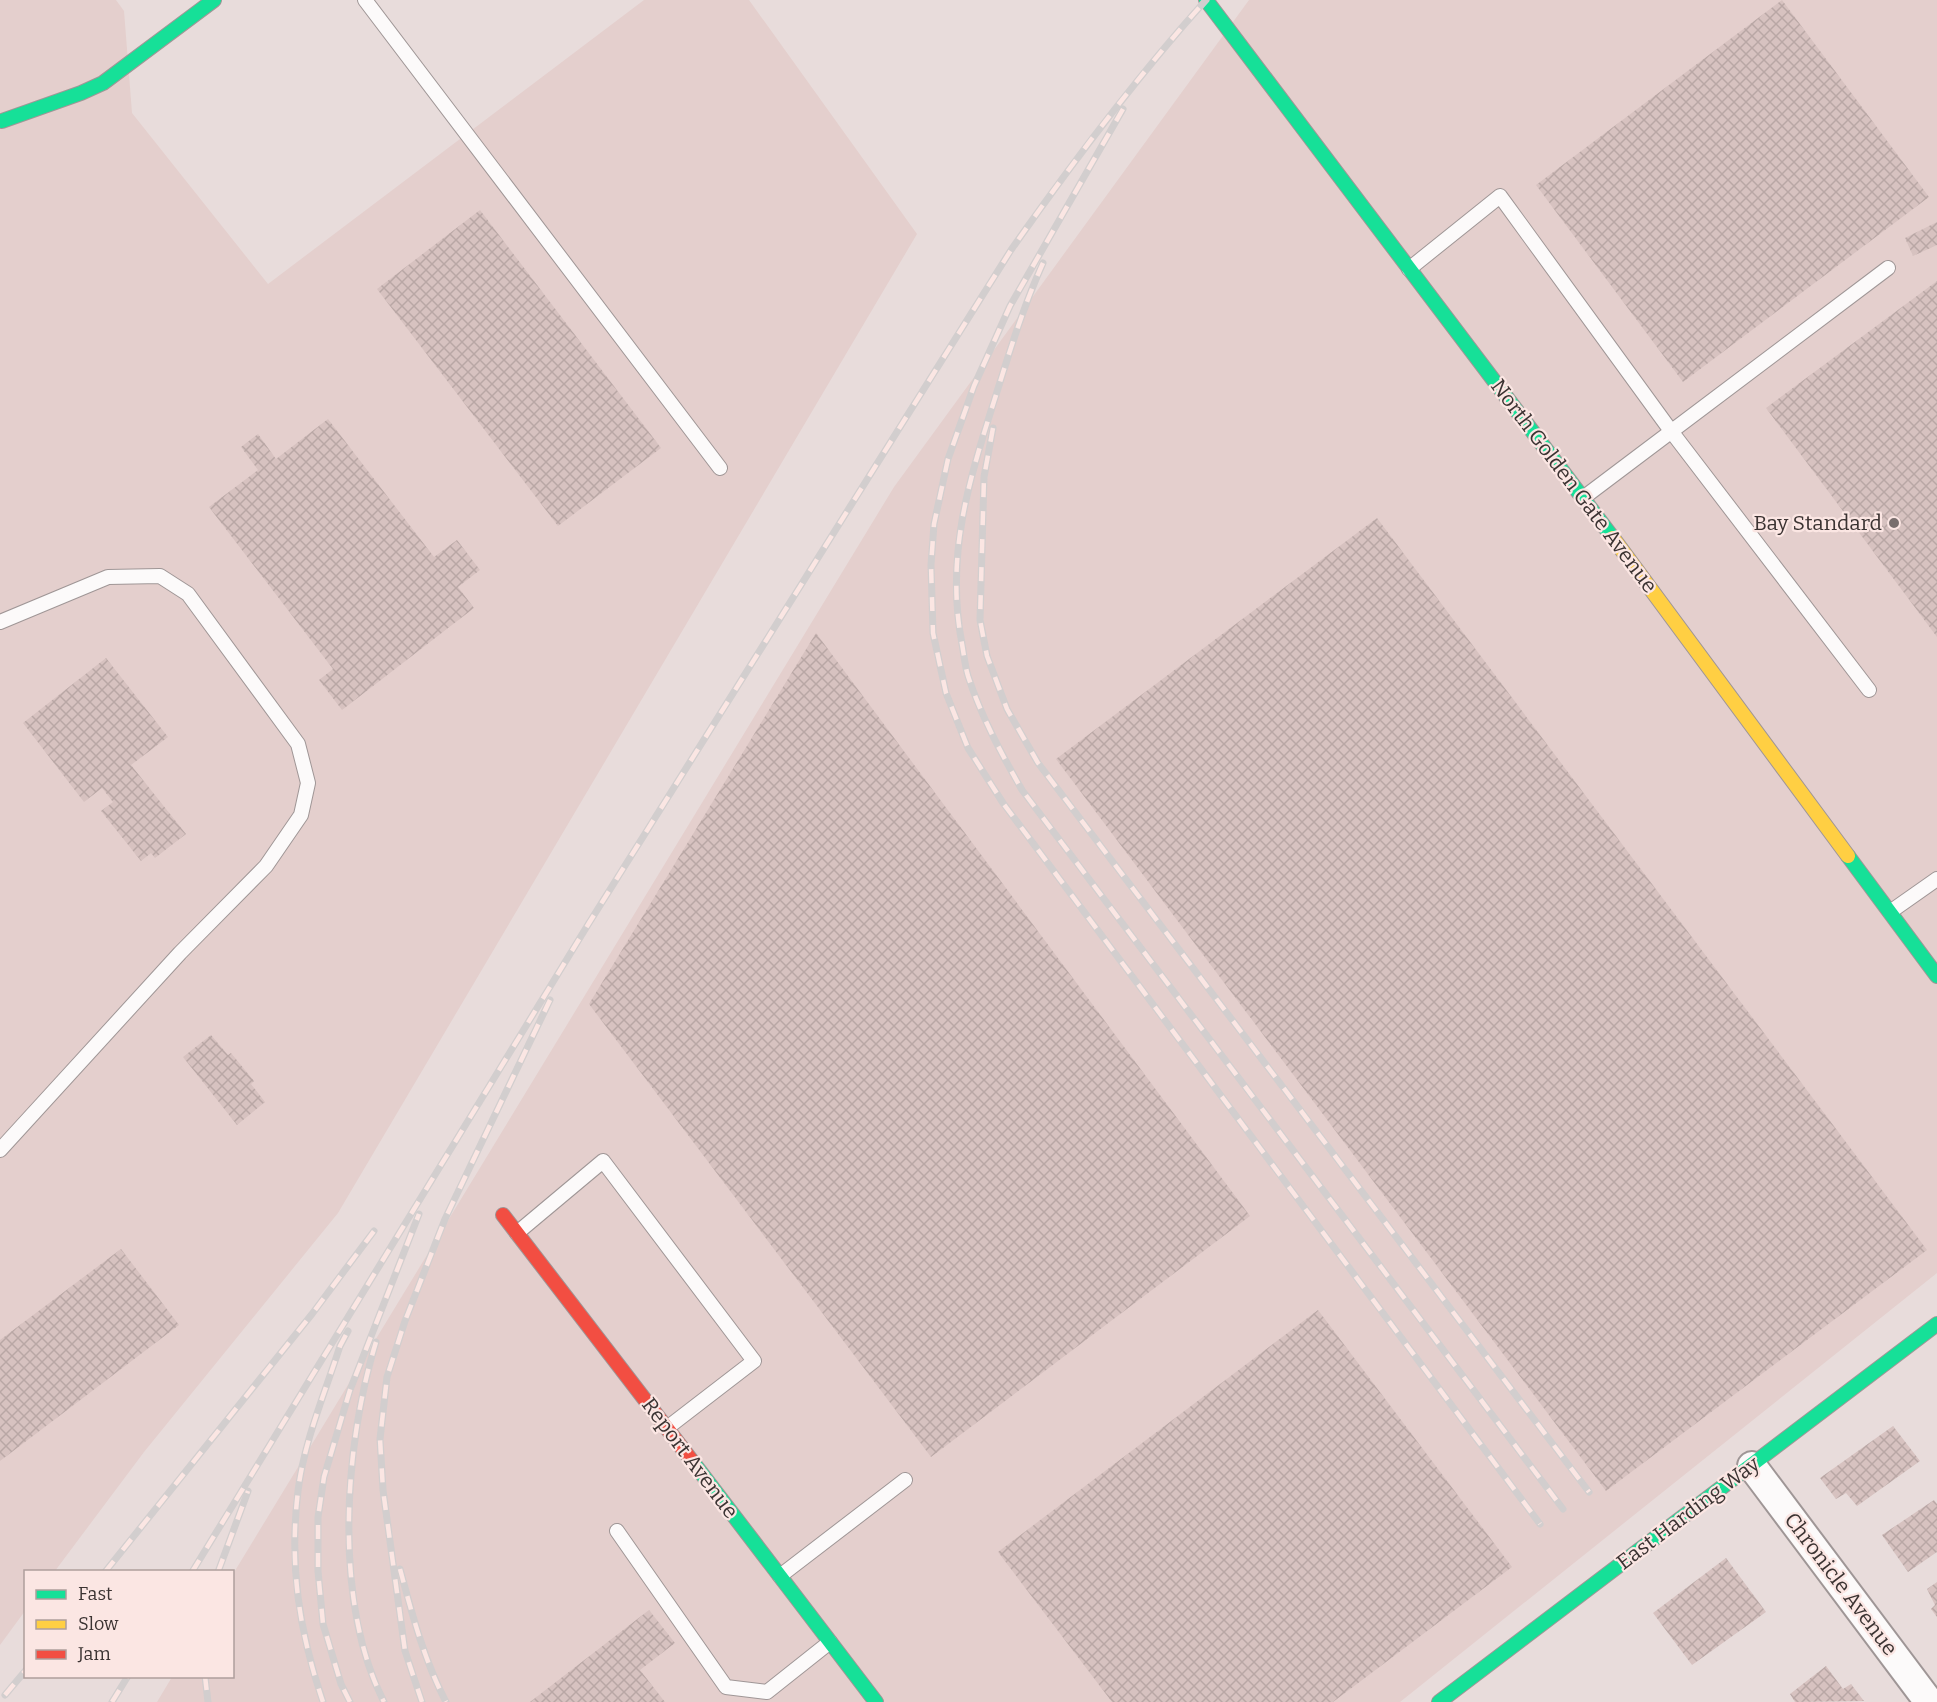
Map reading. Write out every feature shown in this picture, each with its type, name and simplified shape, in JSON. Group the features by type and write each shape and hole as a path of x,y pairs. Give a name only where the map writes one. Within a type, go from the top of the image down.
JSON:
{"street":[{"path":"2,121 103,83 214,0"},
{"name":"North Golden Gate Avenue","path":"1206,0 1689,639 1937,976"},
{"name":"Report Avenue","path":"503,1215 876,1702"},
{"name":"East Harding Way","path":"1439,1702 1937,1324"},
{"name":"Chronicle Avenue","path":"1752,1466 1929,1702"}],"lane":[{"path":"365,0 720,468"},
{"path":"1409,268 1500,196 1671,431 1869,690"},
{"path":"1582,498 1888,268"},
{"path":"0,622 108,577 160,576 188,594 298,744 308,783 301,815 266,866 180,953 0,1150"},
{"path":"1890,912 1937,879"},
{"path":"518,1233 603,1161 753,1361 667,1428"},
{"path":"780,1576 905,1480"},
{"path":"617,1531 726,1687 767,1692 830,1642"}],"shaded area":[{"path":"0,0 116,0 124,11 132,113 268,284 644,0 749,0 917,234 338,1213 144,1452 56,1570 24,1570 24,1612 0,1645"},
{"path":"1249,0 1937,0 1937,1273 1400,1702 157,1702 171,1678 234,1678 234,1572 894,487"}],"building":[{"path":"1782,0 1929,197 1683,382 1536,185"},
{"path":"480,210 661,448 558,526 377,289"},
{"path":"1937,222 1937,245 1913,256 1905,238"},
{"name":"Bay Standard","path":"1937,281 1937,637 1766,408"},
{"path":"328,419 434,557 457,540 480,570 458,587 474,608 342,710 319,680 333,669 209,507 258,470 241,447 258,434 276,459"},
{"path":"1377,518 1927,1250 1606,1491 1056,759"},
{"path":"816,633 1250,1216 931,1457 589,1004"},
{"path":"106,658 168,737 131,765 186,834 155,858 151,853 141,861 101,811 113,802 102,788 84,802 23,723"},
{"path":"211,1035 228,1055 231,1053 254,1081 251,1084 265,1102 237,1125 183,1057"},
{"path":"121,1249 179,1325 0,1461 0,1340"},
{"path":"1318,1310 1512,1567 1333,1702 1112,1702 998,1552"},
{"path":"1893,1426 1920,1461 1857,1506 1846,1493 1836,1499 1820,1478"},
{"path":"1934,1500 1937,1504 1937,1552 1908,1572 1882,1535"},
{"path":"1726,1558 1766,1612 1692,1665 1653,1613"},
{"path":"1937,1582 1937,1617 1931,1609 1935,1605 1927,1589"},
{"path":"649,1610 675,1643 640,1670 665,1702 530,1702"},
{"path":"1826,1666 1843,1689 1851,1684 1864,1701 1795,1702 1790,1694"}],"railway":[{"path":"193,1570 589,923 1011,250 1105,122 1206,0"},
{"path":"1123,109 1010,306 974,386 948,459 934,524 931,565 933,633 946,693 968,748 1003,803 1540,1524"},
{"path":"1043,263 1023,311 977,457 962,518 958,549 957,611 968,676 985,720 1022,790 1563,1509"},
{"path":"993,428 984,477 980,620 987,656 1007,709 1038,763 1589,1492"},
{"path":"422,1702 405,1651 383,1490 380,1439 387,1377 405,1321 445,1219 550,1000"},
{"path":"350,1702 341,1684 323,1624 318,1571 318,1517 324,1477 350,1390 419,1214"},
{"path":"107,1570 312,1314 374,1231"},
{"path":"323,1702 308,1649 298,1598 296,1518 301,1472 310,1436 340,1346 348,1331"},
{"path":"376,1342 365,1383 357,1428 351,1475 349,1524 351,1572 357,1618 368,1662 384,1702"},
{"path":"219,1570 248,1491"},
{"path":"400,1569 425,1653 446,1702"},
{"path":"5,1695 24,1672"},
{"path":"112,1702 127,1678"},
{"path":"205,1678 208,1702"}],"traffic: fast":[{"path":"2,121 103,83 214,0"},
{"path":"1206,0 1613,538"},
{"path":"1848,856 1937,976"},
{"path":"1439,1702 1937,1324"},
{"path":"692,1461 876,1702"}],"traffic: slow":[{"path":"1613,538 1848,856"}],"traffic: jam":[{"path":"503,1215 692,1461"}],"place":[{"name":"Bay Standard","path":"1894,523"}]}
